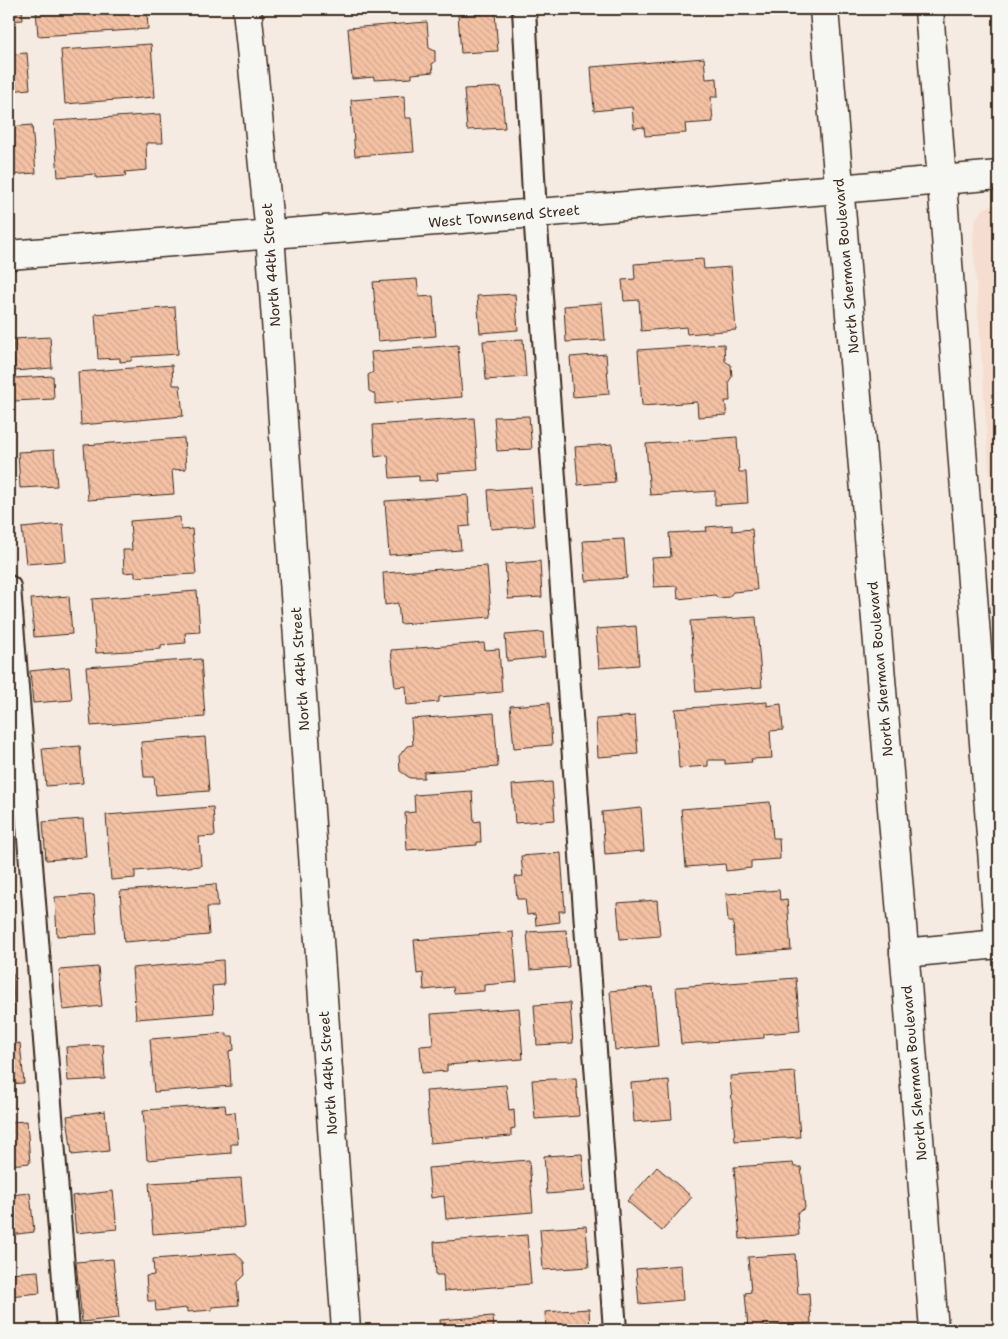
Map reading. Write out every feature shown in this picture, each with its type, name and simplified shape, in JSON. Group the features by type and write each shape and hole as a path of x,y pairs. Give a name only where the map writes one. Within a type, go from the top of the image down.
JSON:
{"street":[{"name":"North 44th Street","path":"247,9 270,234 346,1330"},
{"name":"North Sherman Boulevard","path":"824,9 934,1330"},
{"path":"904,953 999,944 929,9"},
{"name":"West Townsend Street","path":"9,256 839,189 999,174"}],"lane":[{"path":"524,9 535,213 615,1330"},
{"path":"9,587 68,1330"}],"shaded area":[{"path":"999,203 999,610 973,240 975,219 984,208"}],"building":[{"path":"9,9 22,9 23,20 9,21"},
{"path":"36,9 147,9 148,29 38,36"},
{"path":"495,13 498,51 461,53 458,15"},
{"path":"427,22 429,48 435,51 435,62 432,64 433,72 412,74 412,78 374,80 374,77 352,79 348,28"},
{"path":"151,44 155,97 65,104 61,50"},
{"path":"27,53 30,89 9,91 9,54"},
{"path":"704,58 706,79 717,78 718,97 711,97 713,122 685,124 686,133 645,136 644,127 634,128 632,107 594,111 591,67"},
{"path":"501,87 505,128 467,130 464,89"},
{"path":"404,96 405,118 411,118 414,152 355,156 351,100"},
{"path":"161,114 163,143 146,143 147,170 125,172 126,176 96,178 96,174 58,177 54,121"},
{"path":"32,125 36,173 9,175 9,127"},
{"path":"703,259 704,269 731,267 736,330 687,334 686,327 641,331 639,300 624,301 622,280 635,279 634,264"},
{"path":"417,279 419,297 433,296 436,336 378,341 373,282"},
{"path":"515,294 518,330 480,333 477,296"},
{"path":"602,303 605,340 566,342 564,306"},
{"path":"175,307 178,354 132,357 131,361 120,362 120,358 98,359 95,314"},
{"path":"50,337 52,368 15,371 13,339"},
{"path":"523,339 526,377 486,380 483,341"},
{"path":"724,344 725,361 731,365 732,377 729,381 730,401 725,401 727,415 698,417 697,402 642,406 638,350"},
{"path":"458,345 462,397 375,404 375,394 369,391 368,375 373,372 371,352"},
{"path":"606,354 609,394 573,397 570,357"},
{"path":"172,365 173,385 180,385 183,416 81,425 78,372"},
{"path":"53,376 54,399 14,401 13,378"},
{"path":"529,416 532,449 497,451 494,417"},
{"path":"474,418 478,470 437,473 438,480 419,481 419,476 390,478 388,455 375,457 373,425"},
{"path":"737,437 739,472 746,472 748,503 715,505 715,491 650,495 646,444"},
{"path":"184,438 186,469 172,470 174,494 88,500 84,445"},
{"path":"612,444 615,482 578,485 575,447"},
{"path":"54,450 57,486 20,488 18,452"},
{"path":"531,487 534,526 491,529 488,490"},
{"path":"468,495 470,526 459,527 461,550 389,555 385,501"},
{"path":"180,517 181,530 192,529 196,574 135,577 135,572 124,573 123,550 132,550 130,521"},
{"path":"63,524 66,561 26,564 22,528"},
{"path":"732,525 732,531 752,529 757,590 733,592 729,597 718,598 715,595 678,599 677,586 654,587 652,558 671,557 669,533 707,531 706,527"},
{"path":"624,539 627,578 586,581 583,541"},
{"path":"540,561 542,597 508,599 505,564"},
{"path":"487,566 491,617 400,624 398,603 385,605 383,573"},
{"path":"197,591 200,632 185,633 186,643 161,645 161,649 96,653 92,599"},
{"path":"69,596 72,634 34,637 31,599"},
{"path":"756,617 762,687 696,692 690,621"},
{"path":"636,626 639,665 599,668 596,629"},
{"path":"543,632 545,657 507,661 505,635"},
{"path":"484,643 485,650 499,649 502,692 439,697 439,702 407,705 406,686 395,687 391,650"},
{"path":"201,659 205,717 91,726 86,667"},
{"path":"69,667 72,700 33,703 30,671"},
{"path":"767,702 767,706 781,704 783,730 770,731 772,758 751,759 752,762 725,764 725,760 708,760 708,766 679,768 675,709"},
{"path":"549,703 552,745 514,748 510,706"},
{"path":"494,713 498,767 424,772 424,778 410,778 400,771 399,756 407,746 413,745 411,719"},
{"path":"635,716 638,754 598,757 596,719"},
{"path":"205,737 209,791 156,795 154,777 144,777 141,742"},
{"path":"80,746 83,783 46,786 42,749"},
{"path":"552,782 555,820 515,823 512,785"},
{"path":"472,791 474,822 480,821 481,842 477,842 477,845 407,850 405,813 415,812 414,795"},
{"path":"770,802 773,838 779,838 780,859 751,861 751,868 726,871 725,864 686,867 681,809"},
{"path":"213,807 215,836 199,837 201,866 135,871 135,878 111,880 106,815"},
{"path":"641,808 644,851 605,854 602,812"},
{"path":"83,819 86,857 46,860 43,822"},
{"path":"561,853 565,911 559,911 560,922 536,925 535,914 527,915 525,899 517,899 515,877 523,876 521,856"},
{"path":"216,884 218,907 207,907 209,935 124,942 120,891"},
{"path":"779,890 780,900 787,899 791,950 735,954 733,922 728,922 726,894"},
{"path":"94,895 97,934 57,936 55,897"},
{"path":"657,900 660,936 620,939 617,903"},
{"path":"566,930 569,967 530,970 527,932"},
{"path":"513,932 517,982 484,985 484,991 454,993 453,987 424,990 423,973 417,974 414,940"},
{"path":"223,960 224,985 212,986 214,1013 136,1019 132,968"},
{"path":"98,967 102,1006 63,1010 59,970"},
{"path":"9,973 13,973 14,1014 9,1014"},
{"path":"796,978 800,1031 764,1034 764,1038 681,1044 676,987"},
{"path":"653,987 658,1046 615,1050 610,991"},
{"path":"570,1003 573,1043 537,1045 534,1005"},
{"path":"519,1008 523,1059 447,1065 447,1071 422,1073 420,1046 433,1045 431,1014"},
{"path":"227,1033 227,1036 233,1036 234,1050 229,1051 231,1086 154,1092 150,1039"},
{"path":"20,1043 24,1083 9,1084 9,1045"},
{"path":"103,1045 105,1079 68,1081 66,1047"},
{"path":"795,1072 800,1137 735,1141 730,1076"},
{"path":"576,1078 579,1116 535,1119 532,1080"},
{"path":"669,1080 672,1119 634,1122 631,1083"},
{"path":"506,1085 509,1110 514,1109 515,1128 511,1129 511,1136 430,1143 426,1091"},
{"path":"225,1105 226,1113 235,1112 238,1144 231,1144 231,1153 147,1160 143,1110"},
{"path":"105,1111 109,1151 72,1155 67,1116"},
{"path":"27,1121 30,1163 9,1165 9,1122"},
{"path":"582,1154 585,1191 547,1194 544,1156"},
{"path":"529,1160 533,1212 446,1219 444,1196 431,1198 428,1168"},
{"path":"793,1163 794,1167 801,1167 805,1208 797,1213 799,1235 740,1239 734,1167"},
{"path":"657,1167 692,1197 662,1231 627,1201"},
{"path":"241,1178 245,1227 153,1234 149,1183"},
{"path":"113,1191 117,1229 76,1233 72,1196"},
{"path":"30,1193 34,1232 9,1235 9,1195"},
{"path":"586,1226 589,1267 543,1270 540,1229"},
{"path":"527,1235 531,1284 444,1291 443,1275 436,1275 434,1242"},
{"path":"236,1253 244,1262 245,1275 237,1283 239,1305 212,1307 212,1310 187,1312 187,1308 156,1311 155,1301 148,1301 146,1276 154,1275 153,1259"},
{"path":"795,1254 798,1294 809,1293 811,1323 748,1328 745,1293 751,1292 748,1257"},
{"path":"113,1259 119,1318 82,1322 76,1262"},
{"path":"681,1265 683,1300 639,1304 636,1269"},
{"path":"38,1271 40,1293 9,1296 9,1273"},
{"path":"589,1309 590,1330 546,1330 545,1312"},
{"path":"493,1316 494,1330 441,1330 440,1320"},
{"path":"250,1326 250,1330 191,1330"}]}
